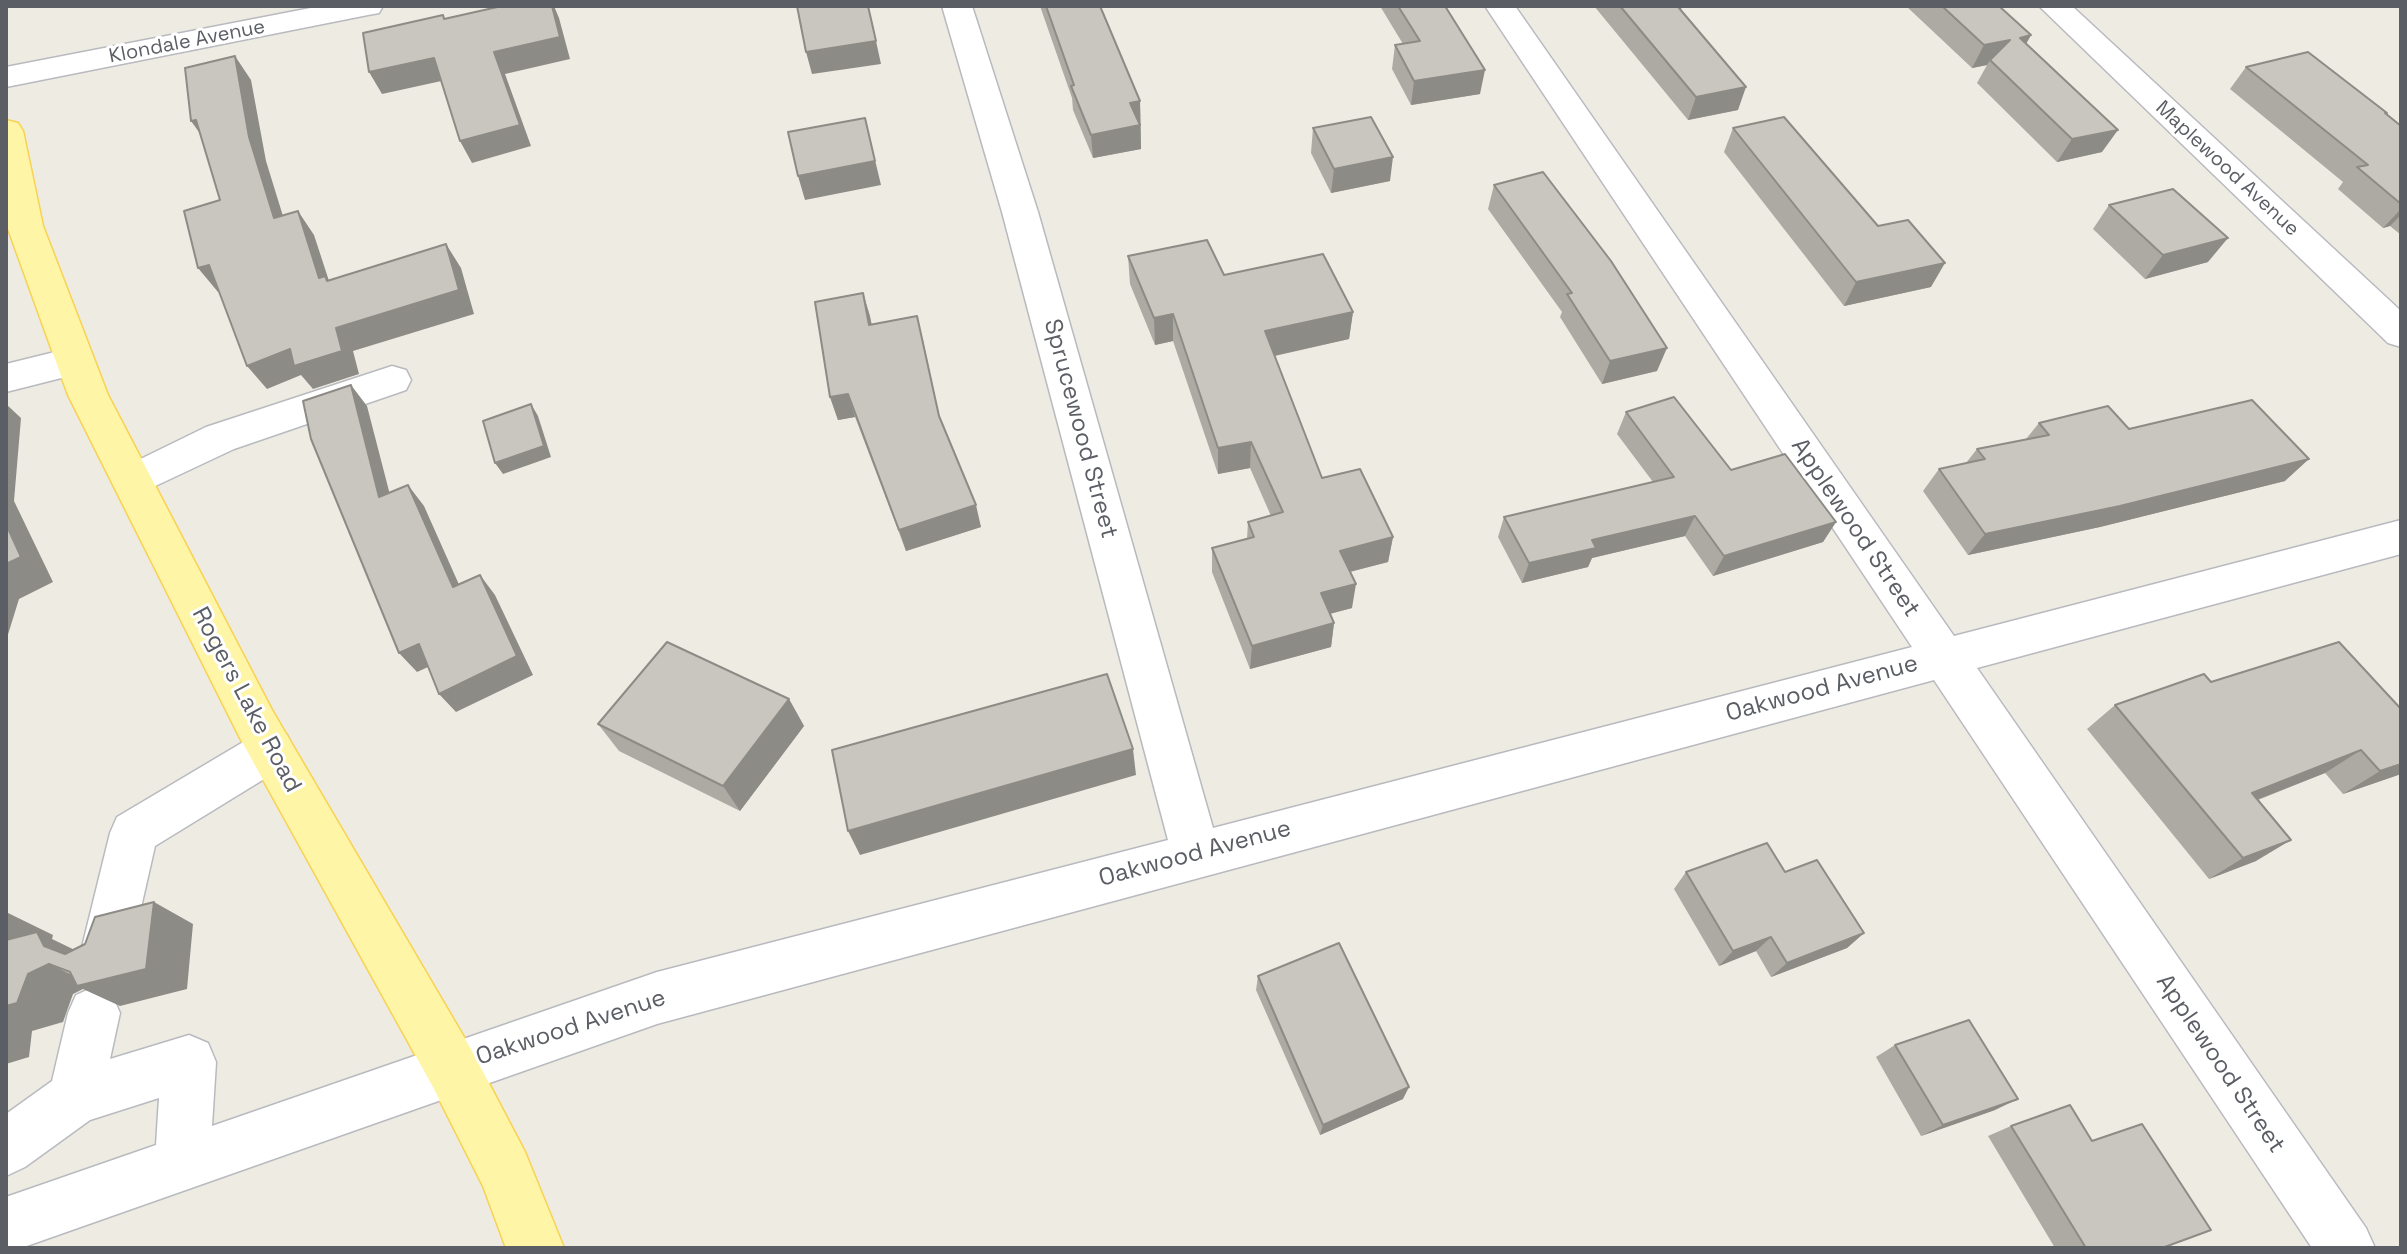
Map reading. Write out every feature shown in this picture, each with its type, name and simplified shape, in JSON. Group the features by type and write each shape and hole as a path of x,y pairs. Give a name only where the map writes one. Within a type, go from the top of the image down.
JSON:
{"main road":[{"name":"Rogers Lake Road","path":"6,131 25,226 88,395 271,750 452,1068 505,1172 535,1248"}],"street":[{"name":"Klondale Avenue","path":"6,77 368,6"},
{"name":"Sprucewood Street","path":"957,6 1020,212 1196,853"},
{"name":"Applewood Street","path":"1500,6 2346,1248"},
{"name":"Maplewood Avenue","path":"2054,6 2401,333"},
{"path":"6,378 75,361"},
{"path":"132,481 220,438 392,380"},
{"name":"Oakwood Avenue","path":"6,1225 657,998 1196,853 2401,537"},
{"path":"107,947 134,833 271,750"},
{"path":"75,1097 94,1013"},
{"path":"6,1148 75,1097 189,1062 182,1163"}],"building":[{"path":"502,6 552,6 560,37 494,52 520,125 460,141 434,58 369,72 363,33 443,15 444,19"},
{"path":"797,6 868,6 876,41 806,52"},
{"path":"1046,6 1100,6 1140,101 1130,103 1140,125 1091,135 1071,86 1074,85"},
{"path":"1398,6 1445,6 1485,70 1414,81 1395,45 1420,41"},
{"path":"1620,6 1681,6 1679,8 1746,87 1696,97"},
{"path":"1942,6 1999,6 2031,35 2020,38 2118,130 2072,139 1990,60 2010,40 1984,45"},
{"path":"2308,52 2401,126 2401,204 2357,167 2368,165 2246,67"},
{"path":"235,56 249,137 274,218 298,211 319,278 325,276 327,281 446,244 459,290 336,328 342,351 294,366 290,349 247,366 209,265 198,268 184,211 220,200 196,120 191,121 185,68"},
{"path":"1371,117 1393,157 1334,169 1313,128"},
{"path":"1784,117 1878,226 1908,220 1945,263 1856,282 1733,128"},
{"path":"865,118 875,161 798,176 788,132"},
{"path":"1543,172 1611,261 1667,348 1610,361 1567,294 1572,293 1494,185"},
{"path":"2173,189 2228,238 2163,255 2109,205"},
{"path":"1207,240 1224,275 1323,254 1353,312 1265,331 1322,478 1360,469 1393,537 1340,551 1356,584 1321,593 1334,623 1252,646 1212,548 1254,537 1248,522 1283,512 1251,442 1218,448 1173,314 1154,318 1128,256"},
{"path":"863,293 869,325 917,316 939,416 976,505 899,530 848,394 830,397 815,302"},
{"path":"351,385 379,497 408,485 453,587 480,575 517,656 439,694 419,644 399,653 311,439 303,401"},
{"path":"1674,397 1731,470 1785,454 1836,522 1724,556 1695,516 1592,540 1596,548 1529,563 1504,517 1674,477 1626,412"},
{"path":"2252,400 2309,459 2120,506 1985,534 1939,469 1985,459 1977,449 2049,435 2039,423 2108,406 2129,429"},
{"path":"531,404 544,446 495,463 483,421"},
{"path":"6,524 21,557 6,564"},
{"path":"667,642 789,699 723,786 598,724"},
{"path":"2339,642 2401,709 2401,764 2380,771 2361,750 2252,793 2291,840 2243,858 2115,705 2204,674 2211,682"},
{"path":"1107,674 1133,749 848,831 832,750"},
{"path":"1767,843 1785,872 1817,860 1864,933 1787,963 1771,937 1733,951 1686,872"},
{"path":"154,902 146,969 77,986 70,972 49,964 28,974 17,1003 6,1006 6,940 37,932 44,946 65,954 85,944 95,917"},
{"path":"1339,943 1409,1087 1323,1125 1258,976"},
{"path":"1969,1020 2018,1099 1943,1125 1895,1045"},
{"path":"2070,1105 2092,1141 2142,1124 2211,1230 2162,1248 2086,1248 2011,1126"}]}
